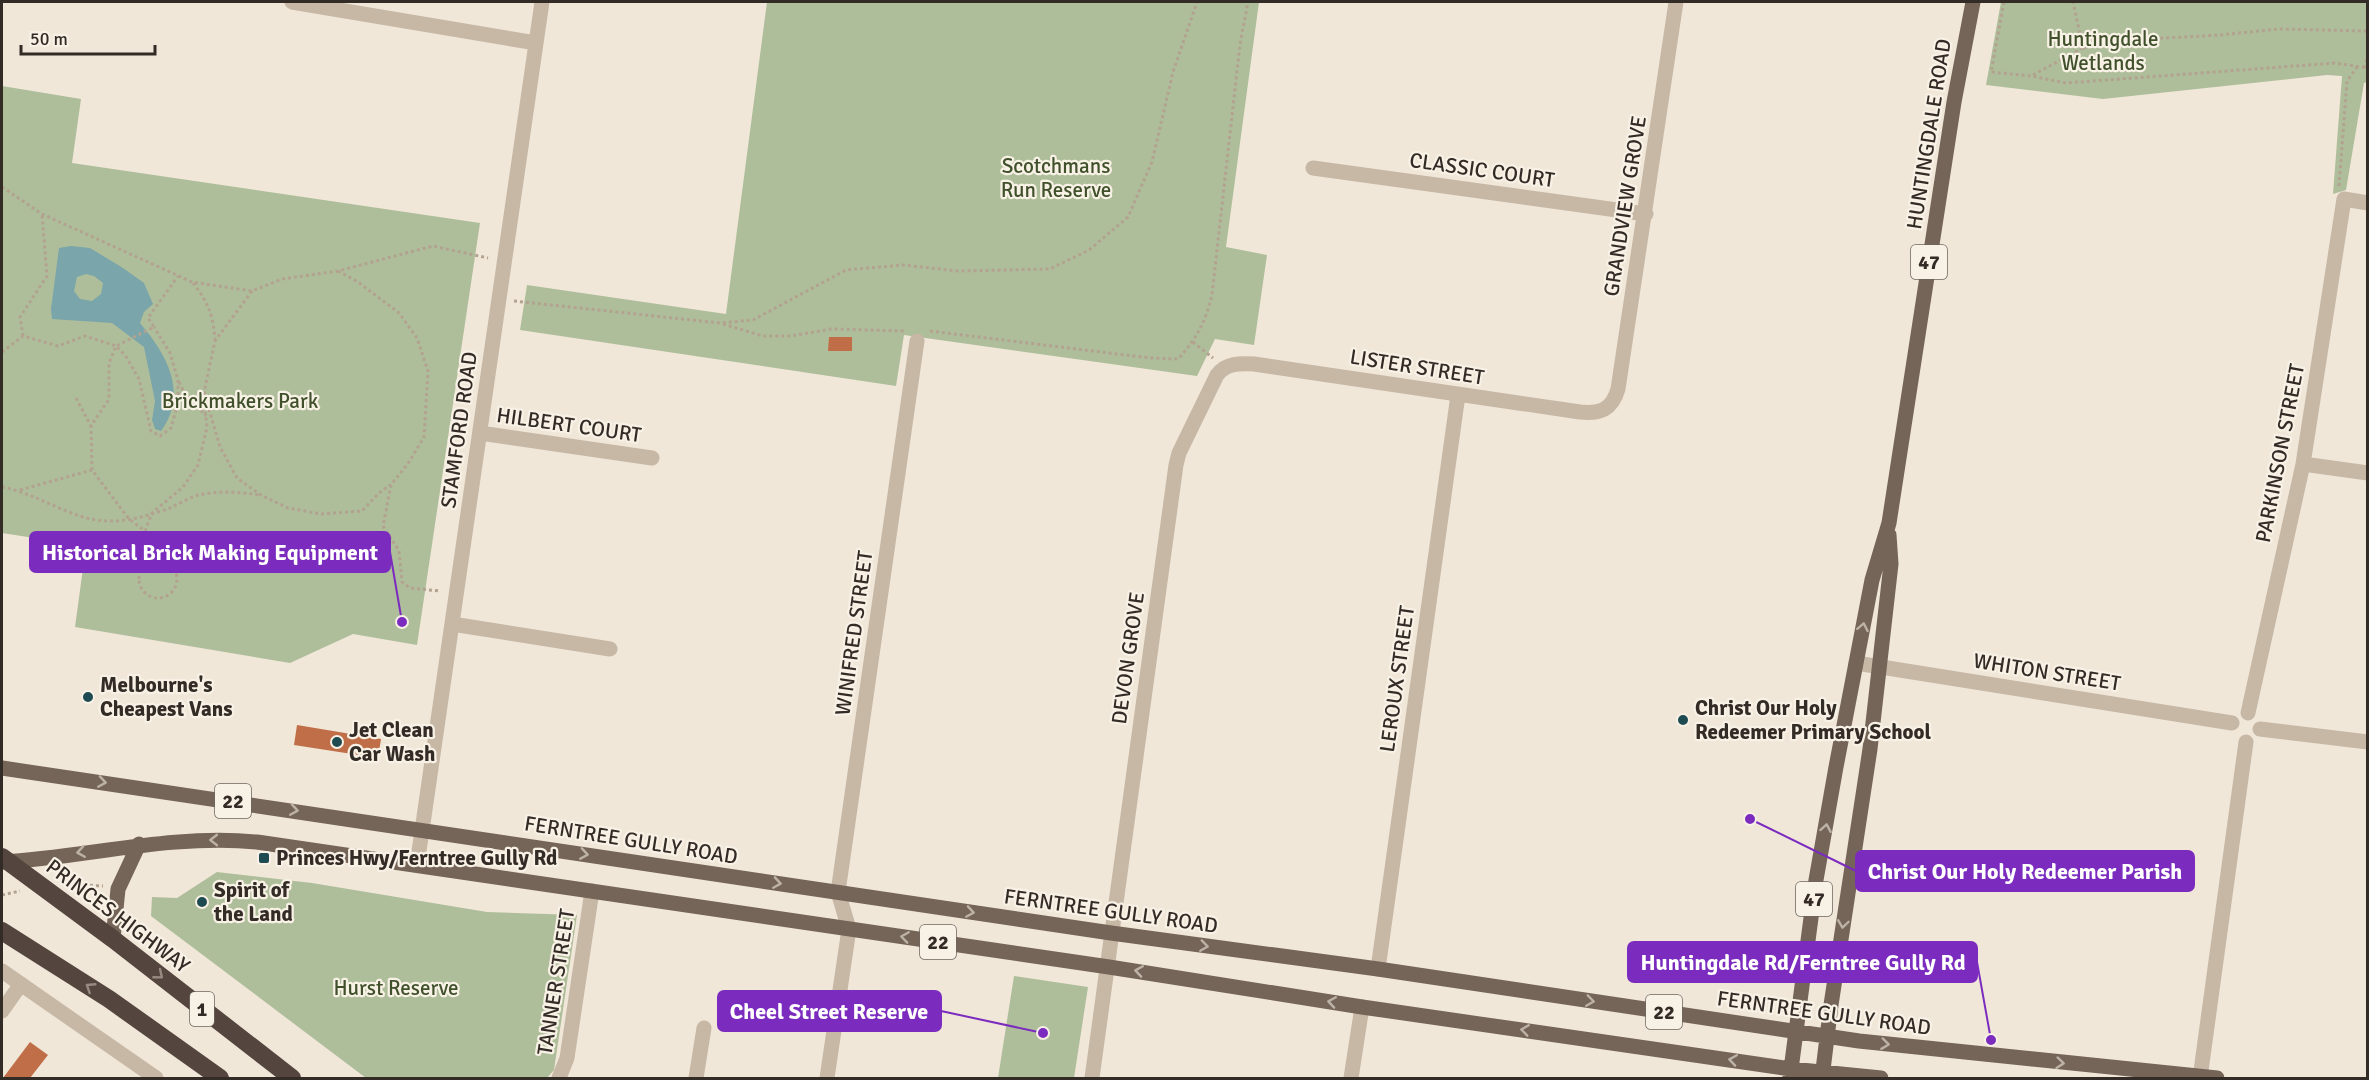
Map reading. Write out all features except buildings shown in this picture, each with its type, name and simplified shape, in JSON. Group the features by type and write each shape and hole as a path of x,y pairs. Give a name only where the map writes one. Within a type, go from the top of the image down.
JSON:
{"highway":[{"name":"PRINCES HIGHWAY","path":"4,860 113,939 292,1078"},
{"name":"1","path":"2,931 109,999 220,1078"}],"main road":[{"name":"HUNTINGDALE ROAD","path":"1791,1074 1816,880 1872,580 1889,523 1954,102 1973,2"},
{"name":"HUNTINGDALE ROAD","path":"1822,1076 1870,749 1891,564 1889,523"},
{"name":"FERNTREE GULLY ROAD","path":"2,768 1795,1032 1919,1048 2217,1078"},
{"name":"22","path":"4,860 180,840 233,840 1109,967 1791,1074 1881,1078"},
{"path":"113,939 118,889 139,844"}],"street":[{"path":"292,2 536,43"},
{"name":"STAMFORD ROAD","path":"417,865 542,2"},
{"name":"GRANDVIEW GROVE","path":"1604,411 1612,404 1618,389 1676,2"},
{"name":"CLASSIC COURT","path":"1313,168 1646,214"},
{"path":"2344,199 2367,203"},
{"name":"PARKINSON STREET","path":"2248,713 2303,464 2344,199"},
{"name":"WINIFRED STREET","path":"849,929 838,892 916,334"},
{"name":"LISTER STREET","path":"1225,367 1241,363 1254,364 1592,414 1604,411"},
{"name":"DEVON GROVE","path":"1092,1078 1176,465 1179,453 1217,375 1225,367"},
{"name":"LEROUX STREET","path":"1378,969 1458,395"},
{"name":"HILBERT COURT","path":"480,433 652,458"},
{"path":"2303,464 2367,473"},
{"path":"452,624 610,649"},
{"name":"WHITON STREET","path":"1856,663 2232,723"},
{"path":"2248,713 2258,720 2260,729 2256,738 2246,742 2234,736 2232,723 2236,717 2248,713"},
{"path":"2260,729 2367,742"},
{"path":"2200,1078 2246,742"},
{"name":"TANNER STREET","path":"559,1078 567,1058 591,891"},
{"path":"827,1078 849,929"},
{"path":"2,971 156,1078"},
{"path":"2,1011 21,984"},
{"path":"1351,1078 1362,1007"},
{"path":"696,1078 704,1028"}],"path":[{"path":"720,323 753,320 846,270 903,265 958,271 1050,269 1089,250 1128,217 1152,162 1173,72 1197,2"},
{"path":"499,298 720,323 763,336 791,336 831,329 916,334 1178,359 1193,342 1206,320 1212,295 1239,44 1248,2"},
{"path":"2004,2 1991,72 2031,76 2066,83 2336,63 2366,68 2367,55"},
{"path":"2073,2 2083,48"},
{"path":"2031,76 2083,48 2129,40 2279,29 2367,32"},
{"path":"2344,199 2338,184 2347,81 2358,66"},
{"path":"2,187 42,214 192,282 252,291 282,279 338,270 433,246 505,260"},
{"path":"23,336 20,317 47,276 42,214"},
{"path":"204,392 220,447 237,477 261,495 288,508 321,514 362,511 379,493 391,485 409,462 424,437 428,371 417,338 399,313 338,270"},
{"path":"178,276 148,318 170,353 185,394 206,416"},
{"path":"152,560 146,531 152,513 183,487 198,465 207,427 204,392 215,341 213,318 204,297 192,282"},
{"path":"215,341 252,291"},
{"path":"91,426 109,399 109,363 116,346 154,327"},
{"path":"23,336 58,346 85,336 116,346 125,355 139,379 151,431 160,436 171,428 178,403 178,380"},
{"path":"2,352 23,336"},
{"path":"1193,342 1225,367"},
{"path":"76,398 91,426 92,470 129,519 146,531"},
{"path":"18,491 92,470"},
{"path":"391,485 383,526 399,551 402,582 410,588 456,593"},
{"path":"2,487 68,511 105,521 129,519 168,509 196,496 232,491 261,495"},
{"path":"159,559 171,564 177,576 175,588 164,597 151,597 141,588 139,574 146,563 152,560 159,559"},
{"path":"84,885 108,887"},
{"path":"2,895 21,890"}],"green space":[{"name":"Scotchmans Run Reserve","path":"767,2 1259,2 1226,247 1267,255 1254,345 1215,339 1197,376 904,335 896,386 520,330 527,285 726,314"},
{"name":"Huntingdale Wetlands","path":"2001,2 2367,2 2367,82 2364,83 2346,190 2333,194 2342,76 2327,75 2103,99 1986,85"},
{"name":"Brickmakers Park","path":"2,86 81,99 72,163 480,223 417,645 353,634 290,663 75,627 86,546 2,533"},
{"name":"Hurst Reserve","path":"217,872 312,883 487,912 577,915 554,1070 547,1078 366,1078 151,916 152,897 177,898"},
{"path":"1014,976 1088,987 1074,1078 998,1078"}],"water":[{"path":"71,246 90,248 144,283 153,304 144,312 140,323 158,347 171,374 174,388 169,416 161,431 155,429 152,420 155,401 144,347 112,323 52,319 51,309 59,248","holes":["86,274 94,276 103,283 101,294 92,301 80,299 74,291 77,277"]}],"place":[{"name":"Historical Brick Making Equipment","path":"402,622"},
{"name":"Melbourne's Cheapest Vans","path":"88,697"},
{"name":"Christ Our Holy Redeemer Primary School","path":"1683,720"},
{"name":"Jet Clean Car Wash","path":"337,742"},
{"name":"Christ Our Holy Redeemer Parish","path":"1750,819"},
{"name":"Princes Hwy/Ferntree Gully Rd","path":"264,858"},
{"name":"Spirit of the Land","path":"202,902"},
{"name":"Cheel Street Reserve","path":"1043,1033"},
{"name":"Huntingdale Rd/Ferntree Gully Rd","path":"1991,1040"}]}
